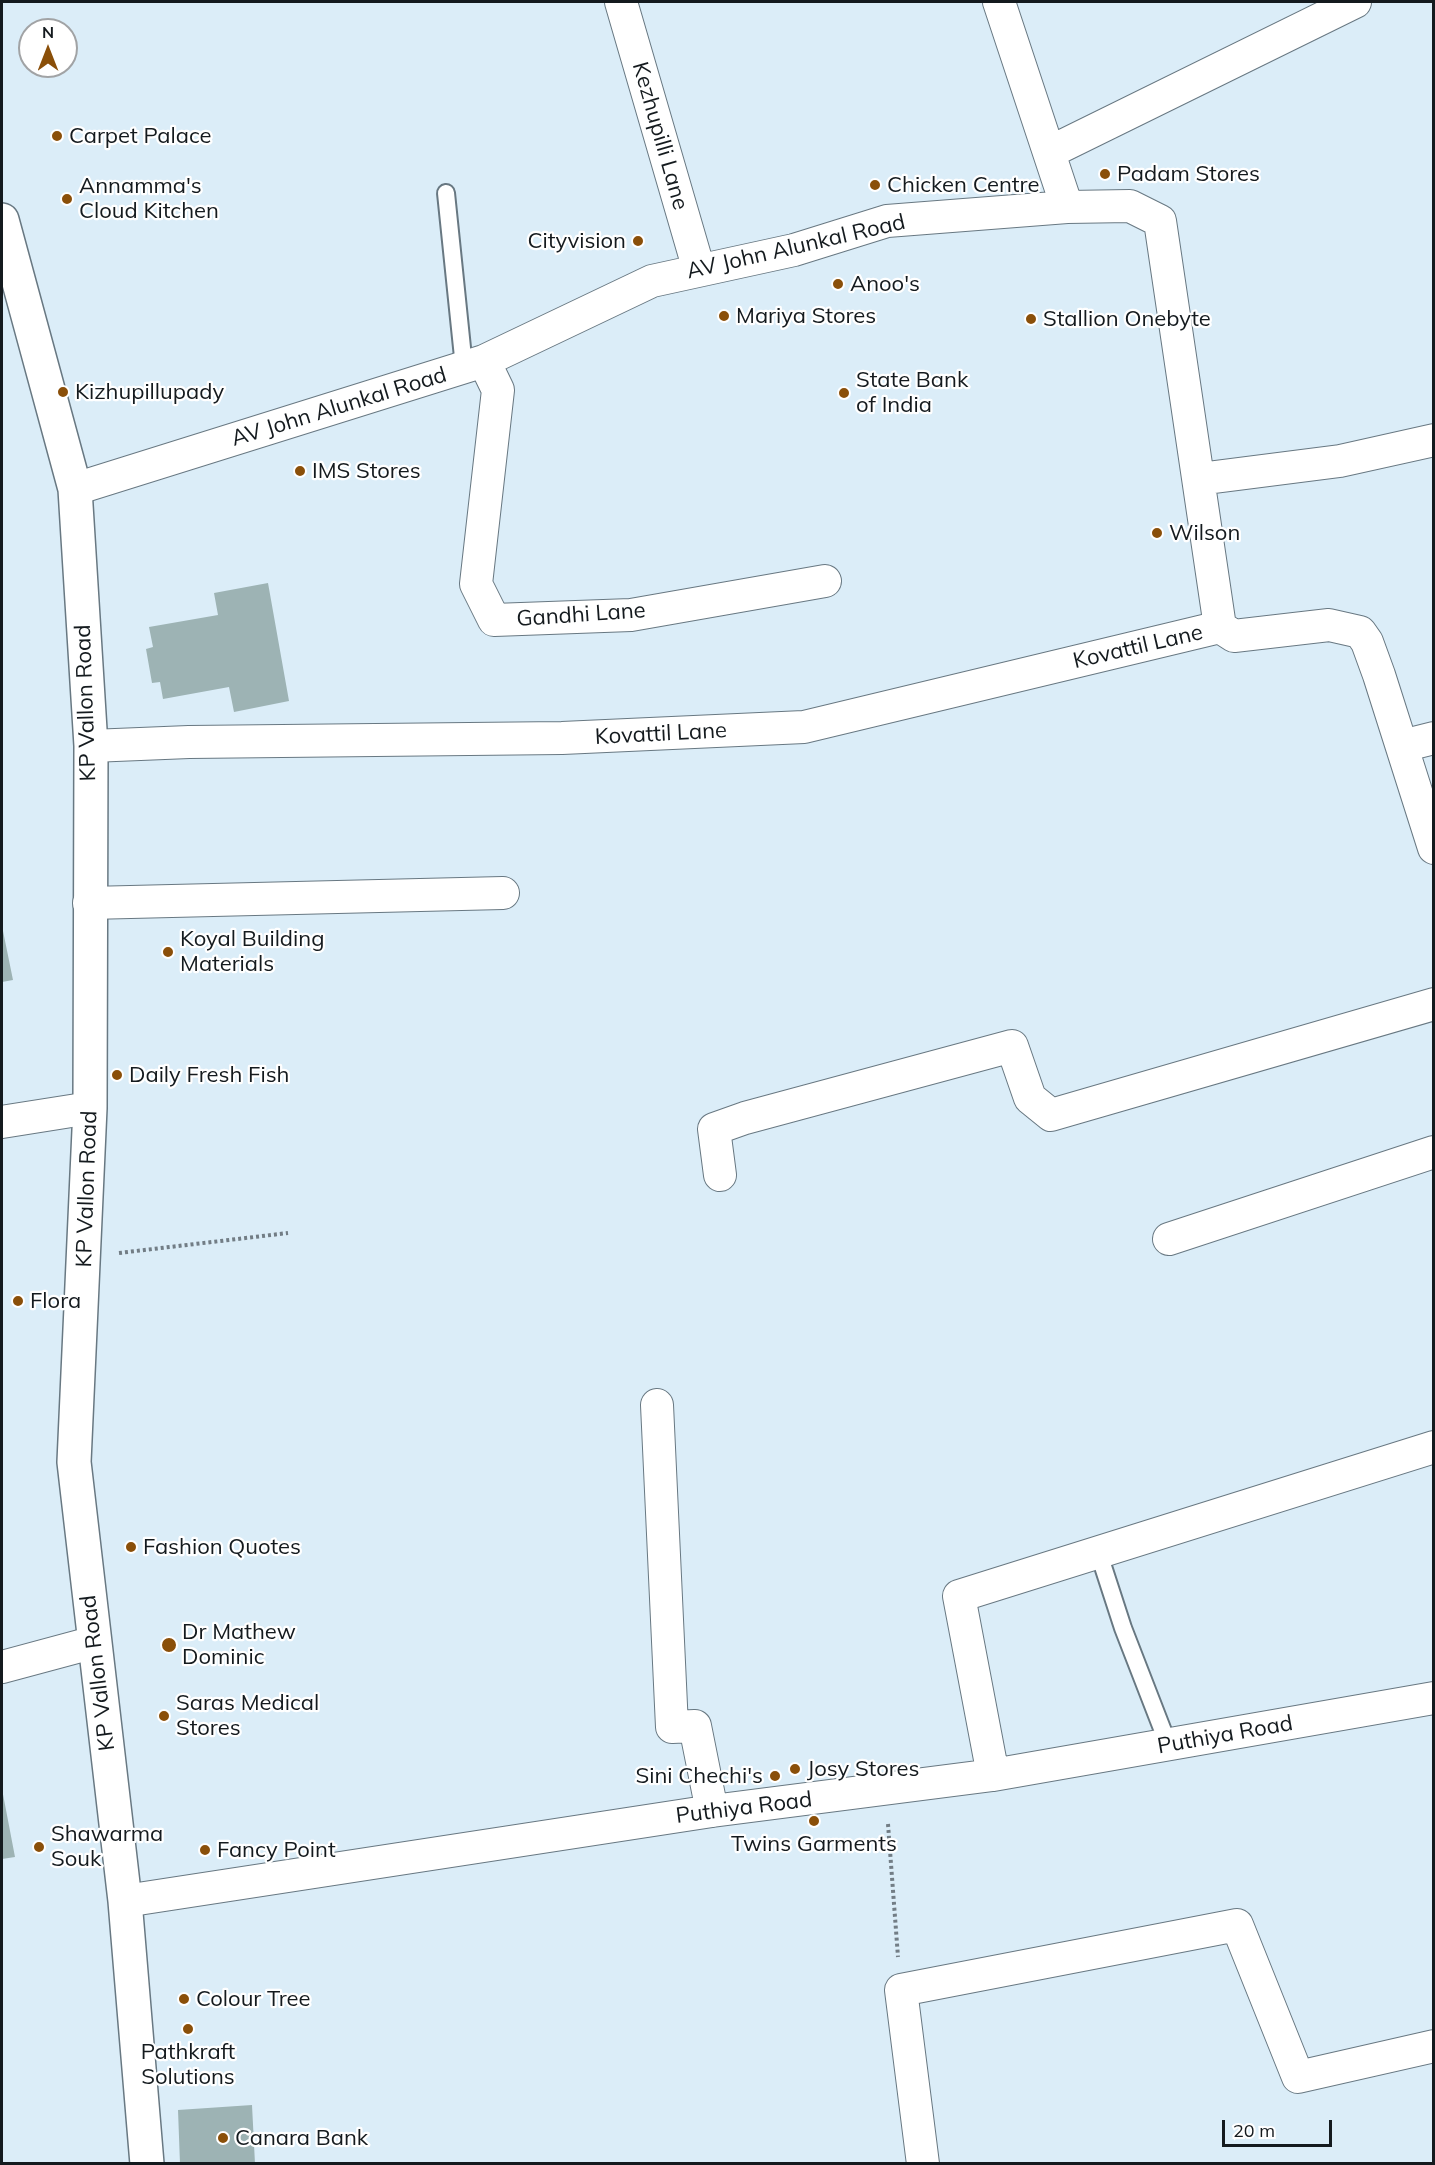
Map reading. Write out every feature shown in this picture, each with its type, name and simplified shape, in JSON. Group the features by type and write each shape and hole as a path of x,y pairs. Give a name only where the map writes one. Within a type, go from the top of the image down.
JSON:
{"street":[{"name":"Kezhupilli Lane","path":"621,2 699,270"},
{"path":"999,2 1050,152 1066,207"},
{"path":"1050,152 1354,2"},
{"name":"AV John Alunkal Road","path":"75,489 474,364 652,281 794,250 887,221 1066,207 1130,206 1160,221 1199,478"},
{"name":"KP Vallon Road","path":"2,220 75,489 91,746 90,1108 74,1462 125,1902 147,2163"},
{"name":"Gandhi Lane","path":"474,364 498,390 476,584 494,620 631,615 825,581"},
{"path":"1434,440 1340,461 1199,478 1220,627 1234,636 1329,626 1360,632 1367,642 1434,848"},
{"name":"Kovattil Lane","path":"91,746 189,742 562,738 804,727 1220,627"},
{"path":"1402,746 1434,738"},
{"path":"89,903 503,892"},
{"path":"720,1175 714,1129 745,1118 1012,1046 1030,1098 1051,1115 1434,1004"},
{"path":"2,1122 90,1108"},
{"path":"1169,1239 1434,1152"},
{"path":"657,1405 672,1727 695,1726 712,1811"},
{"path":"993,1775 959,1596 1434,1447"},
{"path":"2,1667 95,1642"},
{"name":"Puthiya Road","path":"125,1902 712,1811 993,1775 1434,1698"},
{"path":"923,2163 901,1990 1237,1925 1298,2077 1434,2046"}],"lane":[{"path":"446,193 474,364"},
{"path":"1098,1551 1122,1628 1168,1744"}],"path":[{"path":"85,1257 288,1233"},
{"path":"885,1790 901,1990"}],"building":[{"path":"268,583 289,701 234,712 229,687 163,699 160,682 152,683 146,649 153,647 149,627 218,615 214,593"},
{"path":"2,926 13,980 2,982"},
{"path":"2,1789 15,1857 2,1859"},
{"path":"252,2105 255,2164 180,2164 178,2110"}],"place":[{"name":"Carpet Palace","path":"57,136"},
{"name":"Padam Stores","path":"1105,174"},
{"name":"Chicken Centre","path":"875,185"},
{"name":"Annamma's Cloud Kitchen","path":"67,199"},
{"name":"Cityvision","path":"638,241"},
{"name":"Anoo's","path":"838,284"},
{"name":"Mariya Stores","path":"724,316"},
{"name":"Stallion Onebyte","path":"1031,319"},
{"name":"Kizhupillupady","path":"63,392"},
{"name":"State Bank of India","path":"844,393"},
{"name":"IMS Stores","path":"300,471"},
{"name":"Wilson","path":"1157,533"},
{"name":"Koyal Building Materials","path":"168,952"},
{"name":"Daily Fresh Fish","path":"117,1075"},
{"name":"Flora","path":"18,1301"},
{"name":"Fashion Quotes","path":"131,1547"},
{"name":"Dr Mathew Dominic","path":"169,1645"},
{"name":"Saras Medical Stores","path":"164,1716"},
{"name":"Josy Stores","path":"795,1769"},
{"name":"Sini Chechi's","path":"775,1776"},
{"name":"Twins Garments","path":"814,1821"},
{"name":"Shawarma Souk","path":"39,1847"},
{"name":"Fancy Point","path":"205,1850"},
{"name":"Colour Tree","path":"184,1999"},
{"name":"Pathkraft Solutions","path":"188,2029"},
{"name":"Canara Bank","path":"223,2138"}]}
